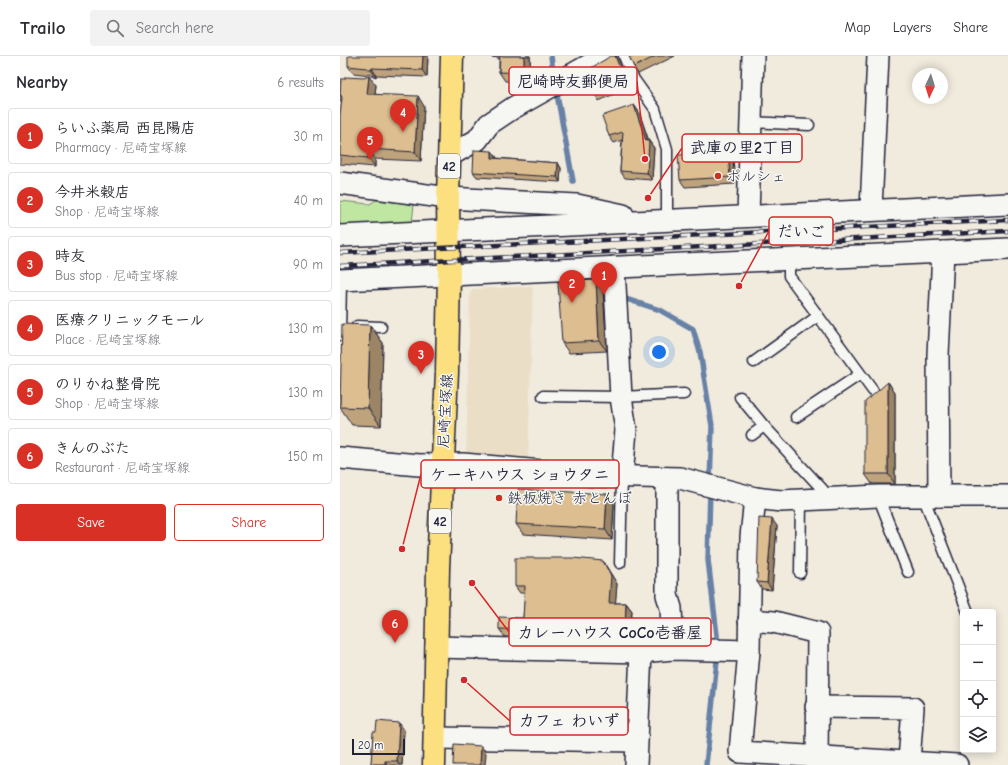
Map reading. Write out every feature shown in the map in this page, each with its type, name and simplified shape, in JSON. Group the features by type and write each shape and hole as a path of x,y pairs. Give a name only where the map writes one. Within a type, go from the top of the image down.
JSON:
{"main road":[{"name":"尼崎宝塚線","path":"434,765 436,647 449,276 448,198 452,56"}],"street":[{"path":"449,156 477,140 489,124 555,83 605,56"},
{"path":"748,216 753,56"},
{"path":"871,209 878,56"},
{"path":"340,183 448,198 577,205 658,220"},
{"path":"340,236 871,209 1008,204"},
{"path":"341,280 1008,249"},
{"path":"931,496 943,252"},
{"path":"614,267 621,397 626,430 622,476"},
{"path":"340,458 442,465 463,464 622,476 680,478 755,498 780,501 878,496 1008,496"},
{"path":"667,478 667,595 671,608 673,649"},
{"path":"755,498 751,537 749,651 740,752 817,761 909,761 957,765"},
{"path":"749,620 774,622 818,633 816,707 817,761"},
{"path":"436,647 641,652 673,649 749,651"},
{"path":"636,765 641,652"},
{"path":"816,707 914,708 909,761"},
{"path":"435,738 636,741"}],"lane":[{"path":"624,56 633,78 655,109 668,149 658,220"},
{"path":"751,122 809,125"},
{"path":"789,259 789,276 872,391"},
{"path":"340,335 341,280"},
{"path":"754,362 818,316"},
{"path":"340,325 381,326"},
{"path":"796,417 859,375"},
{"path":"543,396 621,397 684,394"},
{"path":"740,397 764,426 823,490 824,499"},
{"path":"752,435 764,426"},
{"path":"620,563 622,476"},
{"path":"878,496 908,572"},
{"path":"931,496 967,609"},
{"path":"800,573 801,500"}],"shaded area":[{"path":"533,286 528,463 466,458 470,292 473,289"}],"green space":[{"path":"376,200 414,204 412,224 343,228 340,225 340,201 370,204"}],"building":[{"path":"348,56 423,56 422,70 372,68 371,70 367,68 348,66"},
{"path":"500,56 524,56 524,73 499,72"},
{"path":"610,56 615,56 622,73 619,74 622,81 594,93 584,72"},
{"path":"629,56 656,56 634,67"},
{"path":"369,76 367,94 418,96 415,152 369,149 368,158 340,155 340,115 342,98 340,94 341,79 345,79 345,77 364,78"},
{"path":"634,105 646,141 649,141 647,173 620,171 623,132 609,136 602,116"},
{"path":"474,150 492,151 492,158 558,163 557,177 473,172"},
{"path":"728,152 730,177 680,180 678,155"},
{"path":"596,280 599,341 562,343 558,282"},
{"path":"342,324 370,325 368,408 340,407"},
{"path":"888,382 888,474 865,474 865,402"},
{"path":"518,489 607,494 605,529 516,524"},
{"path":"759,518 772,519 767,583 757,582"},
{"path":"515,558 573,558 603,561 611,576 609,603 626,603 625,627 557,624 556,630 499,629 499,617 523,618 525,586 515,586"},
{"path":"377,721 399,723 397,761 385,761 385,764 371,764 373,732 376,732"},
{"path":"454,744 481,746 480,765 453,765"}],"waterway":[{"path":"551,56 554,80"},
{"path":"556,89 573,181"},
{"path":"626,299 660,310 693,329 700,352 712,426 710,482"},
{"path":"706,765 717,661 717,635 708,560 710,490"}],"railway":[{"path":"340,253 1008,220"},
{"path":"340,266 1008,231"}],"place":[{"name":"医療クリニックモール","path":"403,132"},
{"name":"尼崎時友郵便局","path":"645,159"},
{"name":"のりかね整骨院","path":"370,160"},
{"name":"ポルシェ","path":"718,176"},
{"name":"武庫の里2丁目","path":"648,198"},
{"name":"だいご","path":"739,286"},
{"name":"らいふ薬局 西昆陽店","path":"604,295"},
{"name":"今井米穀店","path":"572,303"},
{"name":"時友","path":"421,374"},
{"name":"鉄板焼き 赤とんぼ","path":"499,498"},
{"name":"ケーキハウス ショウタニ","path":"402,549"},
{"name":"カレーハウス CoCo壱番屋","path":"472,583"},
{"name":"きんのぶた","path":"395,643"},
{"name":"カフェ わいず","path":"464,680"}]}
